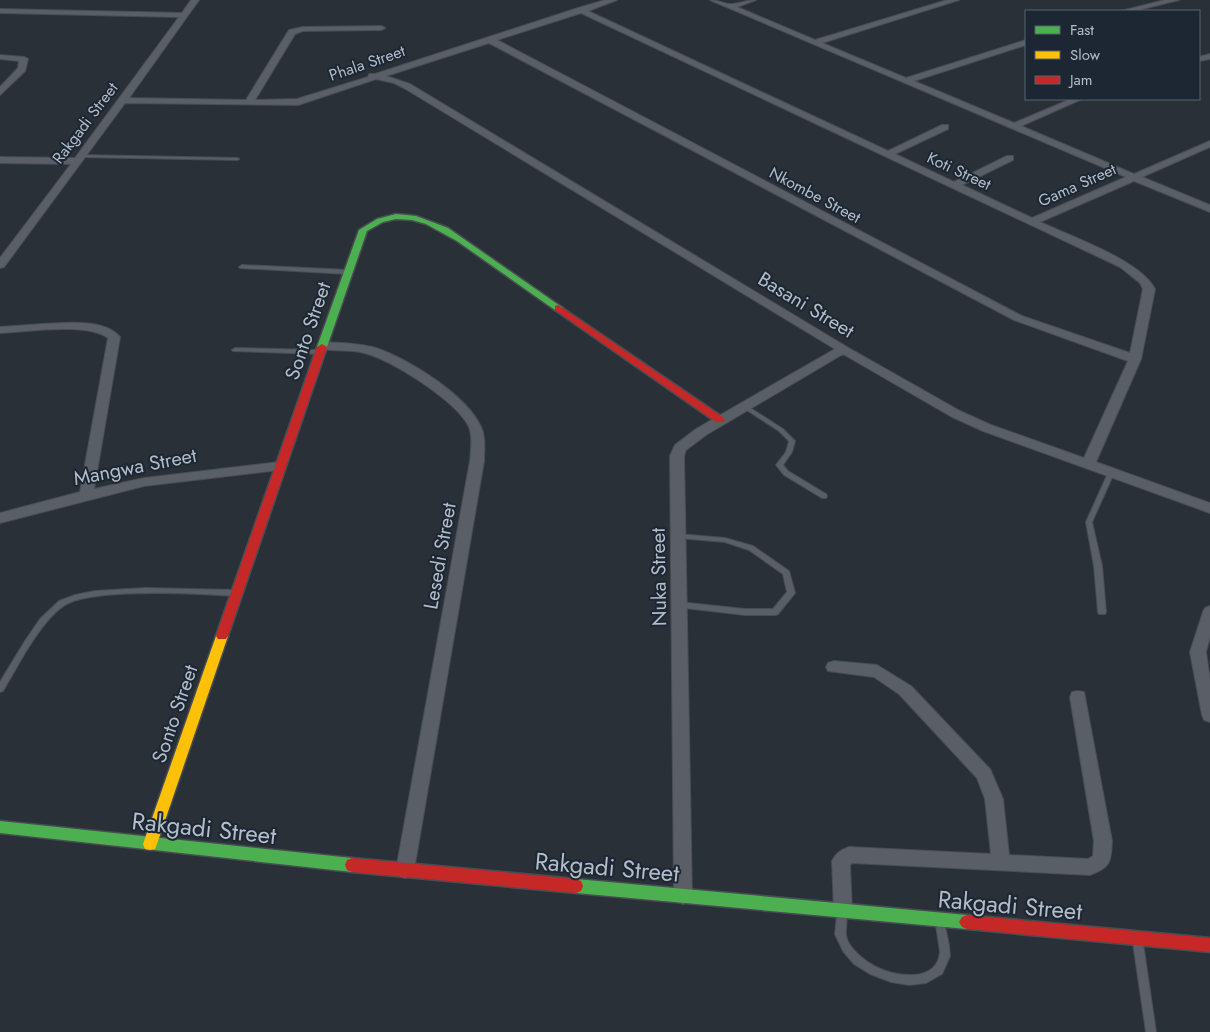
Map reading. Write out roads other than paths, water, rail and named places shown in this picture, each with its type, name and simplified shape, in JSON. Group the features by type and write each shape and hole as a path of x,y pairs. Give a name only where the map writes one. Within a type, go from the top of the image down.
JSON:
{"street":[{"name":"Rakgadi Street","path":"0,265 78,158 124,100 195,0"},
{"name":"Phala Street","path":"124,100 249,103 298,102 372,76 612,0"},
{"path":"714,0 908,80 1210,209"},
{"path":"729,6 752,0"},
{"path":"815,42 955,0"},
{"path":"1130,10 1175,0"},
{"path":"0,11 76,9 184,15"},
{"name":"Koti Street","path":"580,10 1124,264 1145,281 1148,296 1134,358 1088,465"},
{"path":"249,103 292,32 303,29 381,28"},
{"name":"Nkombe Street","path":"490,40 1018,318 1134,358"},
{"path":"908,80 1025,42"},
{"path":"0,57 24,59 22,69 0,92"},
{"path":"407,86 416,62"},
{"name":"Basani Street","path":"372,76 397,81 407,86 843,349 956,414 1088,465 1210,508"},
{"path":"1014,126 1076,100"},
{"path":"888,154 946,127"},
{"name":"Gama Street","path":"1033,221 1210,144"},
{"path":"0,160 78,158"},
{"path":"955,185 1010,158"},
{"name":"Sonto Street","path":"150,844 279,466 363,230 368,224 392,217 411,217 428,221 444,229 720,420"},
{"path":"0,330 80,327 108,331 114,337 86,495"},
{"name":"Lesedi Street","path":"322,349 371,350 403,366 428,381 452,401 470,418 476,427 478,442 477,461 405,870"},
{"name":"Nuka Street","path":"684,896 677,456 680,448 687,442 720,420 843,349"},
{"name":"Mangwa Street","path":"0,518 86,495 189,476 279,466"},
{"path":"1210,612 1198,652 1210,715"},
{"path":"834,667 877,671 905,690 984,774 994,798 1001,862"},
{"path":"843,911 841,862 849,854 1090,867 1102,860 1103,841 1078,697"},
{"name":"Rakgadi Street","path":"0,826 150,844 405,870 1210,945"}],"lane":[{"path":"78,158 237,159"},
{"path":"242,267 348,272"},
{"path":"235,350 322,349"},
{"path":"744,406 781,430 792,441 788,452 779,465 786,472 824,496"},
{"path":"1102,612 1098,566 1088,522 1111,473"},
{"path":"678,536 725,540 751,548 786,573 791,593 775,612 679,605"},
{"path":"0,689 40,625 64,602 103,593 168,590 236,593"},
{"path":"843,911 840,934 847,950 858,961 864,966 891,978 919,981 938,971 945,956 941,920"},
{"path":"1137,938 1150,1032"}]}
